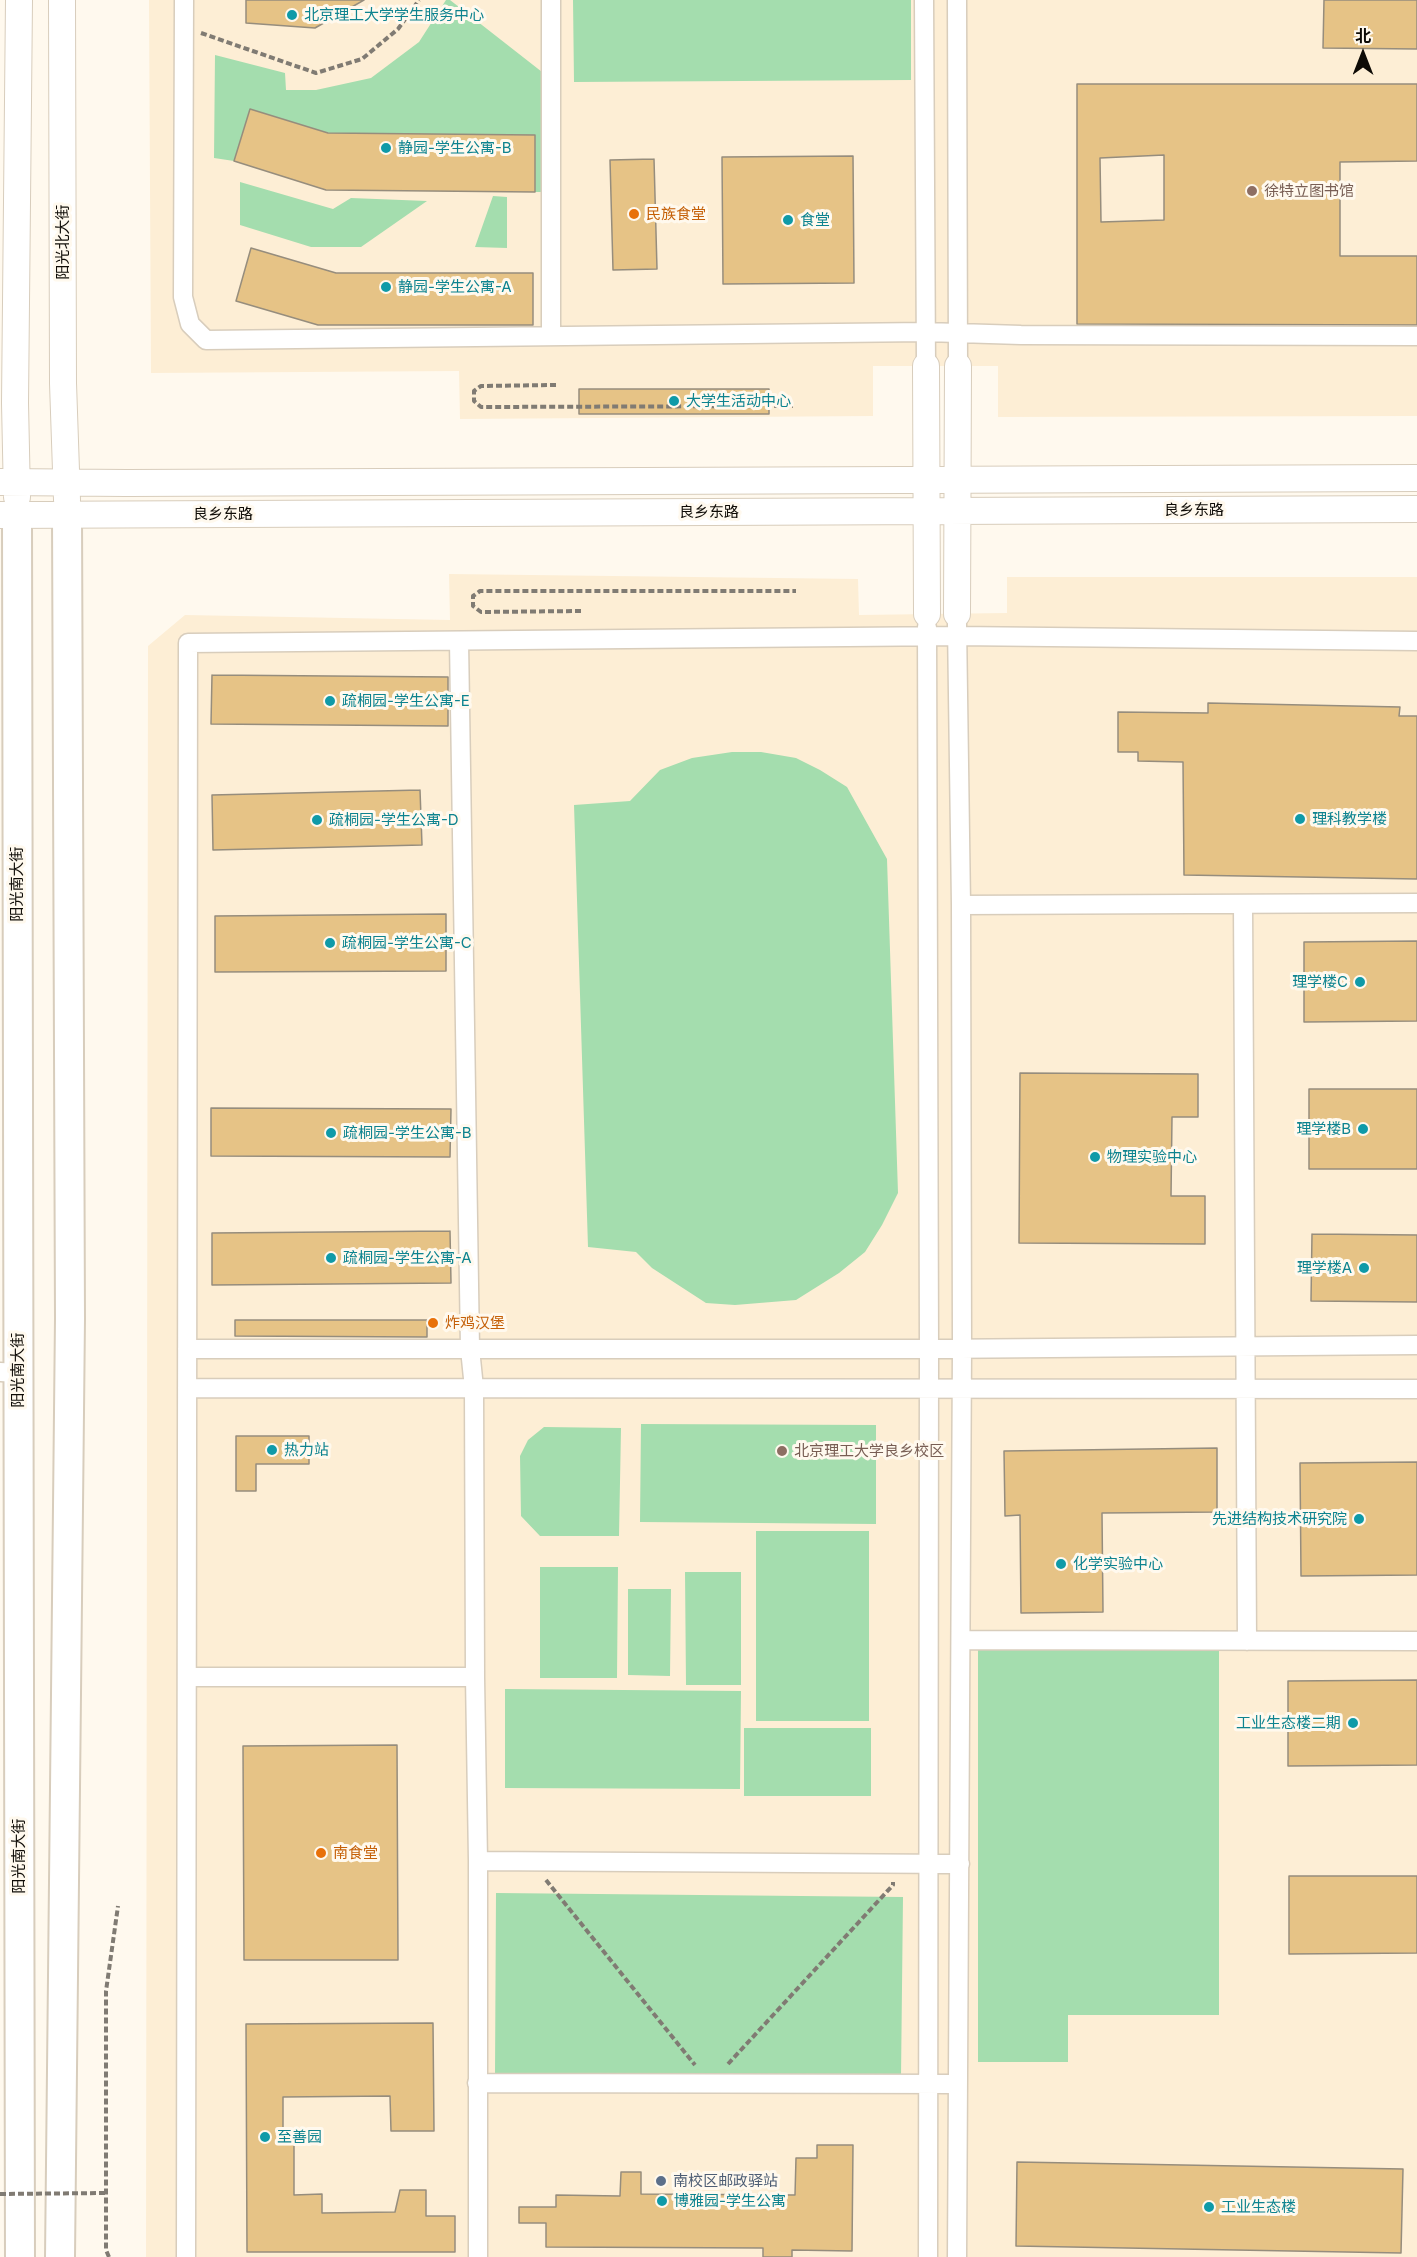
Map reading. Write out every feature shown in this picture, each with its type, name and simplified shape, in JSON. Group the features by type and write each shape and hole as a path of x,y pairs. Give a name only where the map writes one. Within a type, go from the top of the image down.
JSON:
{"main road":[{"path":"6,481 15,403 19,0"},
{"name":"阳光北大街","path":"62,0 63,383 67,483"},
{"path":"926,366 927,626"},
{"path":"957,625 958,366"},
{"name":"良乡东路","path":"6,481 67,483 1417,478"},
{"name":"阳光南大街","path":"6,481 8,515 9,1373 20,2257"},
{"path":"60,2257 70,1318 67,483"},
{"name":"良乡东路","path":"8,515 1417,509"}],"street":[{"path":"184,0 183,297 190,324 206,340 926,332 1022,335 1417,336"},
{"path":"551,0 551,336"},
{"path":"924,0 926,366"},
{"path":"957,0 958,366"},
{"path":"957,625 961,905 962,1348 957,2257"},
{"path":"186,2257 188,643 459,641 957,625 1417,641"},
{"path":"927,626 928,2257"},
{"path":"459,641 470,1349 474,1388 478,1861 478,2257"},
{"path":"961,905 1417,903"},
{"path":"1243,904 1247,1641"},
{"path":"187,1349 929,1349 1417,1346"},
{"path":"187,1388 1417,1389"},
{"path":"961,1640 1417,1641"},
{"path":"187,1677 475,1677"},
{"path":"478,1861 960,1864"},
{"path":"477,2083 958,2084"}],"path":[{"path":"184,27 316,73 362,59 398,28 419,0"},
{"path":"556,385 482,386 474,392 474,402 482,407 793,406"},
{"path":"581,611 481,612 474,606 473,596 480,591 796,591"},
{"path":"531,1861 710,2084 893,1886 893,1863"},
{"path":"109,2257 106,2250 106,1991 118,1906"},
{"path":"0,2194 106,2193"}],"shaded area":[{"path":"149,0 1417,0 1417,416 998,417 998,366 873,366 873,416 460,419 459,371 151,373"},
{"name":"北京理工大学良乡校区","path":"449,574 858,579 859,615 1007,613 1007,577 1417,577 1417,2257 146,2257 148,646 185,615 450,620"}],"green space":[{"path":"446,0 450,0 551,79 551,192 535,192 535,135 328,133 250,109 234,161 214,158 215,55 285,73 286,90 316,90 371,78 419,42"},
{"path":"573,0 911,0 911,80 574,82"},
{"path":"240,182 333,209 351,198 427,201 361,247 311,247 240,225"},
{"path":"493,196 507,197 507,248 475,247"},
{"path":"732,752 761,752 796,758 847,787 887,859 898,1193 865,1252 839,1273 796,1300 735,1305 706,1303 652,1268 636,1252 588,1247 574,805 630,801 660,770 692,758"},
{"path":"641,1424 876,1425 876,1524 640,1522"},
{"path":"544,1427 621,1428 619,1536 540,1536 521,1516 520,1456 528,1440"},
{"path":"756,1531 869,1531 869,1721 756,1721"},
{"path":"540,1567 618,1567 617,1678 540,1678"},
{"path":"685,1572 741,1572 741,1685 686,1685"},
{"path":"628,1589 671,1589 670,1676 628,1675"},
{"path":"978,1650 1219,1650 1219,2015 1068,2015 1068,2062 978,2062"},
{"path":"505,1689 741,1691 740,1789 505,1788"},
{"path":"744,1728 871,1728 871,1796 744,1796"},
{"path":"496,1893 903,1897 901,2077 495,2074"}],"building":[{"name":"北京理工大学学生服务中心","path":"246,0 364,0 315,28 246,23"},
{"path":"1324,0 1417,0 1417,49 1323,48"},
{"name":"徐特立图书馆","path":"1077,84 1417,84 1417,161 1340,162 1340,256 1417,256 1417,325 1077,324","holes":["1164,155 1164,220 1101,222 1100,158"]},
{"name":"静园-学生公寓-B","path":"250,109 328,133 535,135 535,192 326,190 234,161"},
{"name":"食堂","path":"853,156 854,283 723,284 722,157"},
{"name":"民族食堂","path":"654,159 657,269 613,270 610,160"},
{"name":"静园-学生公寓-A","path":"251,248 336,273 533,273 533,325 318,325 236,301"},
{"name":"大学生活动中心","path":"579,389 769,389 769,414 579,414"},
{"name":"疏桐园-学生公寓-E","path":"212,675 448,677 448,726 211,724"},
{"name":"理科教学楼","path":"1208,703 1400,707 1399,716 1417,716 1417,879 1184,875 1183,762 1138,761 1138,752 1118,752 1118,712 1208,713"},
{"name":"疏桐园-学生公寓-D","path":"420,790 422,845 213,850 212,795"},
{"name":"疏桐园-学生公寓-C","path":"446,914 446,971 215,972 215,916"},
{"name":"理学楼C","path":"1417,941 1417,1021 1304,1022 1304,942"},
{"name":"物理实验中心","path":"1020,1073 1198,1074 1198,1117 1172,1117 1171,1196 1205,1196 1205,1244 1019,1243"},
{"name":"理学楼B","path":"1309,1089 1417,1089 1417,1169 1309,1169"},
{"name":"疏桐园-学生公寓-B","path":"211,1108 451,1109 450,1157 211,1156"},
{"name":"疏桐园-学生公寓-A","path":"450,1231 451,1283 212,1285 212,1233"},
{"name":"理学楼A","path":"1312,1234 1417,1235 1417,1302 1311,1301"},
{"path":"235,1320 427,1320 427,1337 235,1336"},
{"name":"热力站","path":"236,1436 309,1436 309,1464 256,1464 256,1491 236,1491"},
{"name":"化学实验中心","path":"1217,1448 1217,1512 1102,1513 1103,1612 1021,1613 1020,1515 1005,1516 1004,1451"},
{"name":"先进结构技术研究院","path":"1417,1462 1417,1575 1301,1576 1300,1463"},
{"name":"工业生态楼二期","path":"1417,1680 1417,1765 1288,1766 1288,1681"},
{"name":"南食堂","path":"397,1745 398,1960 244,1960 243,1746"},
{"path":"1289,1876 1417,1876 1417,1953 1289,1954"},
{"name":"至善园","path":"433,2023 434,2131 391,2131 390,2096 283,2097 283,2144 294,2144 294,2195 322,2194 322,2213 395,2212 400,2190 426,2190 426,2216 455,2216 455,2252 247,2252 246,2024"},
{"name":"博雅园-学生公寓","path":"817,2145 853,2145 852,2251 792,2250 792,2257 763,2257 763,2248 546,2247 546,2223 519,2223 519,2207 556,2207 556,2195 620,2196 621,2172 641,2172 641,2194 795,2195 796,2158 817,2158"},
{"name":"工业生态楼","path":"1017,2162 1403,2169 1401,2253 1016,2246"}],"place":[{"name":"北京理工大学学生服务中心","path":"292,15"},
{"name":"静园-学生公寓-B","path":"386,148"},
{"name":"徐特立图书馆","path":"1252,191"},
{"name":"民族食堂","path":"634,214"},
{"name":"食堂","path":"788,220"},
{"name":"静园-学生公寓-A","path":"386,287"},
{"name":"大学生活动中心","path":"674,401"},
{"name":"疏桐园-学生公寓-E","path":"330,701"},
{"name":"理科教学楼","path":"1300,819"},
{"name":"疏桐园-学生公寓-D","path":"317,820"},
{"name":"疏桐园-学生公寓-C","path":"330,943"},
{"name":"理学楼C","path":"1360,982"},
{"name":"理学楼B","path":"1363,1129"},
{"name":"疏桐园-学生公寓-B","path":"331,1133"},
{"name":"物理实验中心","path":"1095,1157"},
{"name":"疏桐园-学生公寓-A","path":"331,1258"},
{"name":"理学楼A","path":"1364,1268"},
{"name":"炸鸡汉堡","path":"433,1323"},
{"name":"热力站","path":"272,1450"},
{"name":"北京理工大学良乡校区","path":"782,1451"},
{"name":"先进结构技术研究院","path":"1359,1519"},
{"name":"化学实验中心","path":"1061,1564"},
{"name":"工业生态楼二期","path":"1353,1723"},
{"name":"南食堂","path":"321,1853"},
{"name":"至善园","path":"265,2137"},
{"name":"南校区邮政驿站","path":"661,2181"},
{"name":"博雅园-学生公寓","path":"662,2201"},
{"name":"工业生态楼","path":"1209,2207"}]}
